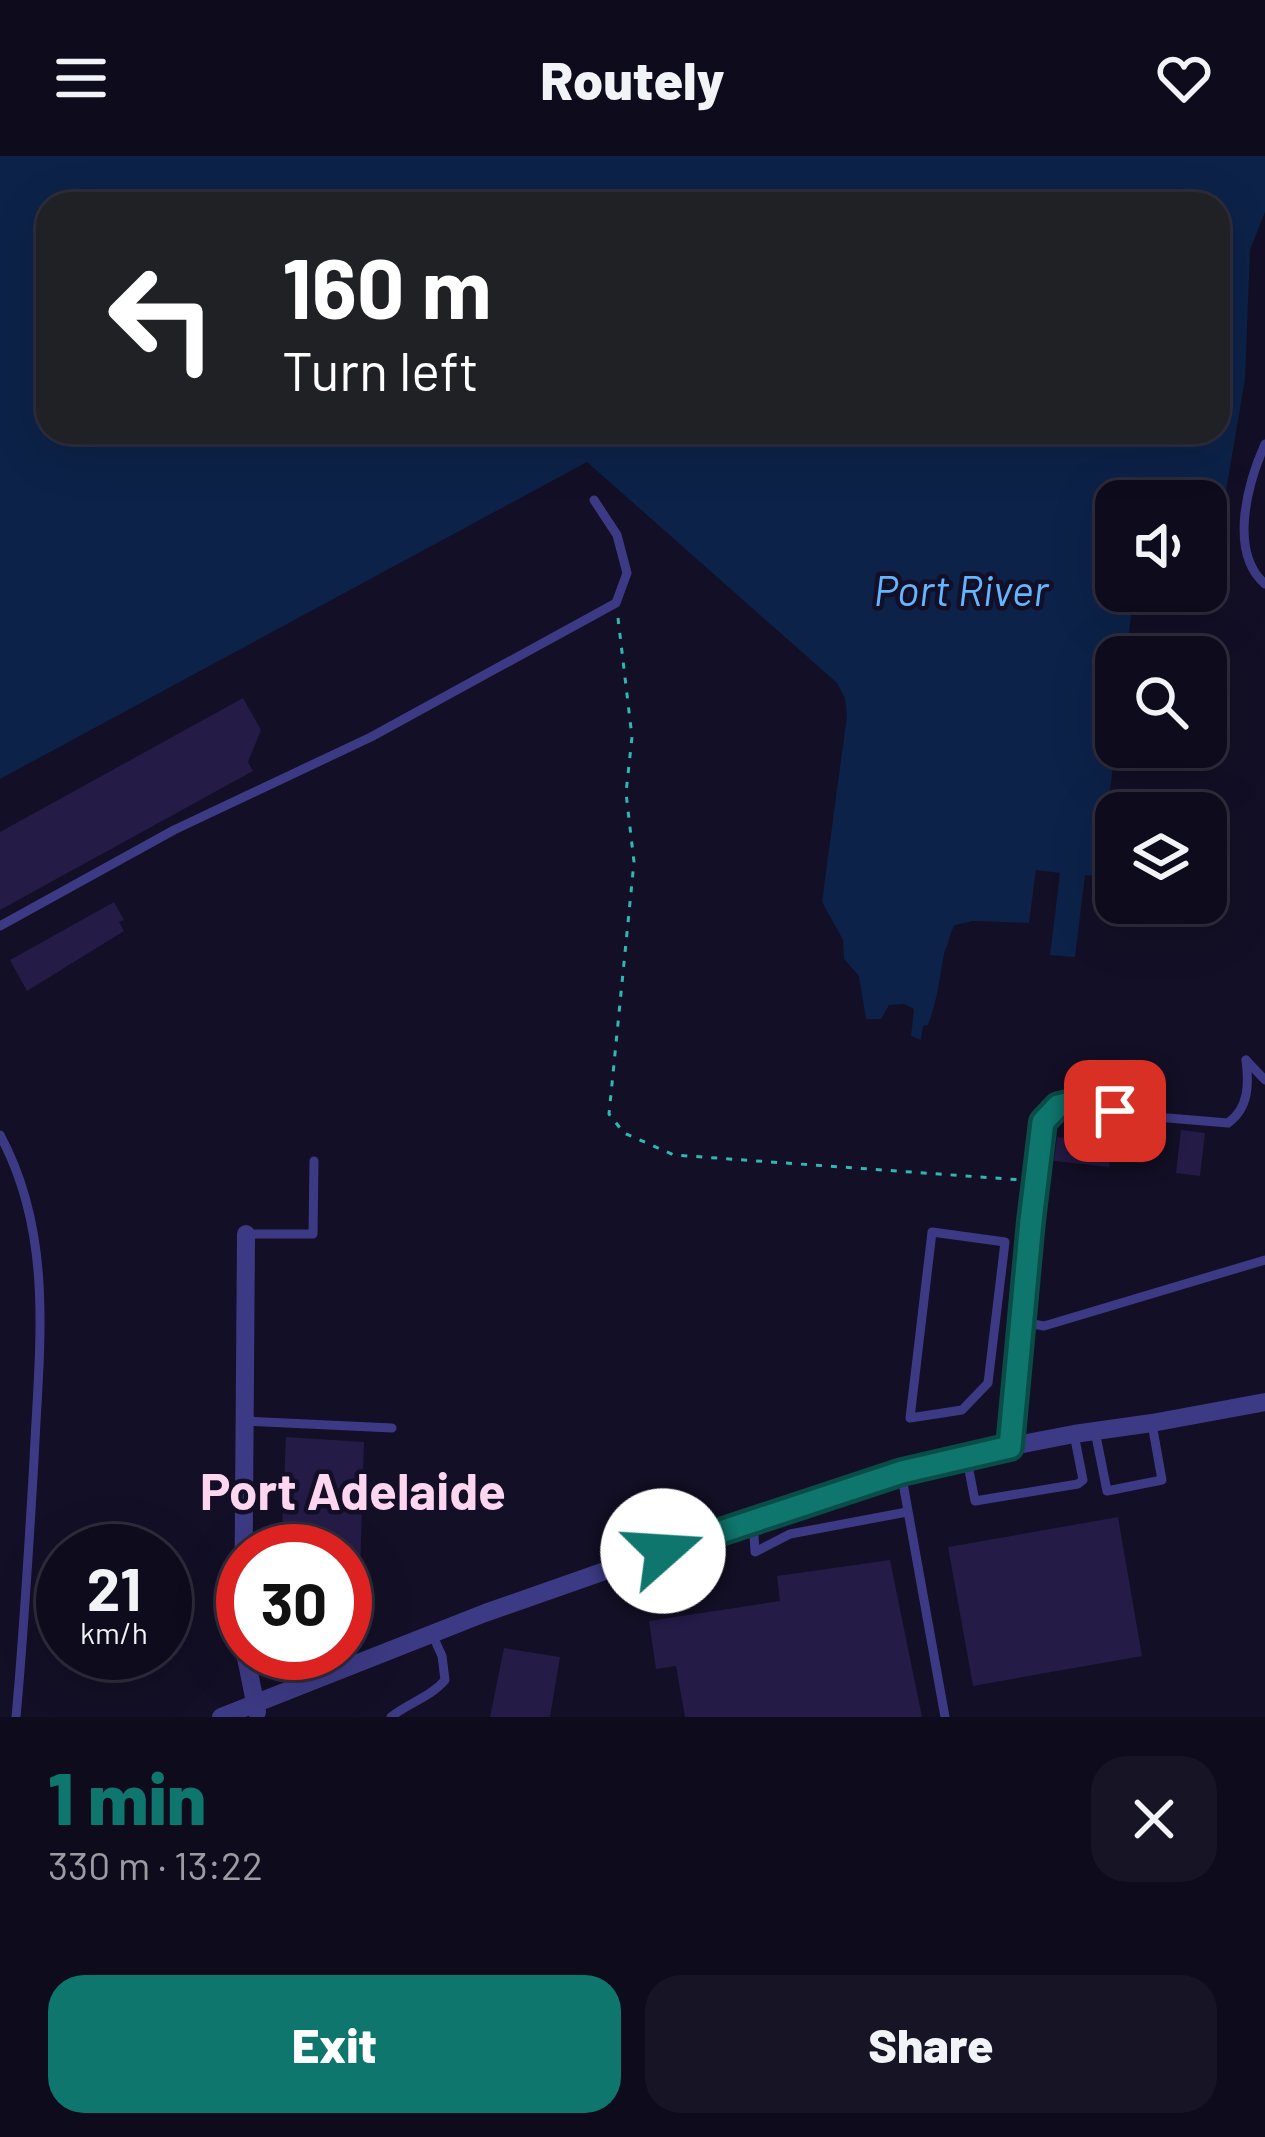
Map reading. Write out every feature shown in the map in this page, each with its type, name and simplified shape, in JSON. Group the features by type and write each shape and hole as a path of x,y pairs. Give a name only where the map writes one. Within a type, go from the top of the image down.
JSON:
{"street":[{"path":"244,1524 246,1234"},
{"path":"221,1717 257,1711 485,1613 902,1472 1074,1434 1265,1402"},
{"path":"251,1680 257,1711"}],"lane":[{"path":"1265,444 1245,518 1249,561 1265,584"},
{"path":"0,926 174,830 371,737 616,603 627,573 616,535 594,500"},
{"path":"1010,1447 1043,1122 1058,1106 1071,1103 1144,1116 1228,1123 1238,1116 1245,1101 1246,1060 1265,1080"},
{"path":"1144,1116 1154,1130 1151,1153"},
{"path":"0,1135 17,1167 32,1219 40,1283 32,1498 16,1717"},
{"path":"246,1234 314,1234 314,1161"},
{"path":"932,1232 1005,1242 1004,1250 988,1383 962,1410 910,1418 932,1232"},
{"path":"1004,1250 1029,1254"},
{"path":"1022,1322 1044,1326 1265,1260"},
{"path":"244,1421 392,1428"},
{"path":"1095,1432 1107,1491 1162,1480 1152,1424"},
{"path":"966,1455 975,1501 1078,1484 1083,1480 1074,1434"},
{"path":"902,1472 945,1717"},
{"path":"752,1520 755,1552 790,1534 907,1512"},
{"path":"392,1717 410,1702 436,1691 445,1680 442,1656 432,1634"}],"path":[{"path":"616,603 632,737 626,793 634,862 609,1114 624,1133 674,1155 1036,1181"}],"water":[{"name":"Port River","path":"0,156 1265,156 1265,212 1250,250 1245,379 1227,485 1227,480 1095,480 1095,612 1131,612 1129,636 1095,636 1095,768 1113,768 1110,792 1095,792 1095,876 1085,875 1075,957 1050,955 1060,873 1036,870 1029,923 955,925 921,1040 911,1036 914,1009 904,1004 889,1005 881,1019 866,1019 859,976 844,959 843,940 822,902 847,715 837,683 587,462 0,779"}],"building":[{"path":"243,698 261,730 248,762 253,771 0,910 0,832"},
{"path":"114,902 124,931 27,991 10,960"},
{"path":"1076,1124 1114,1129 1109,1167 1054,1161 1057,1137 1073,1139"},
{"path":"1181,1130 1205,1133 1200,1176 1176,1173"},
{"path":"286,1437 364,1442 361,1524 282,1524"},
{"path":"1118,1517 1142,1656 973,1686 948,1547"},
{"path":"890,1560 922,1717 685,1717 676,1666 656,1669 649,1621 780,1601 777,1576"},
{"path":"504,1648 560,1657 550,1717 490,1717"}],"district":[{"name":"Port Adelaide","path":"353,1492"}],"route":[{"path":"663,1551 902,1472 1010,1447 1043,1122 1058,1106 1071,1103 1115,1111"}]}
